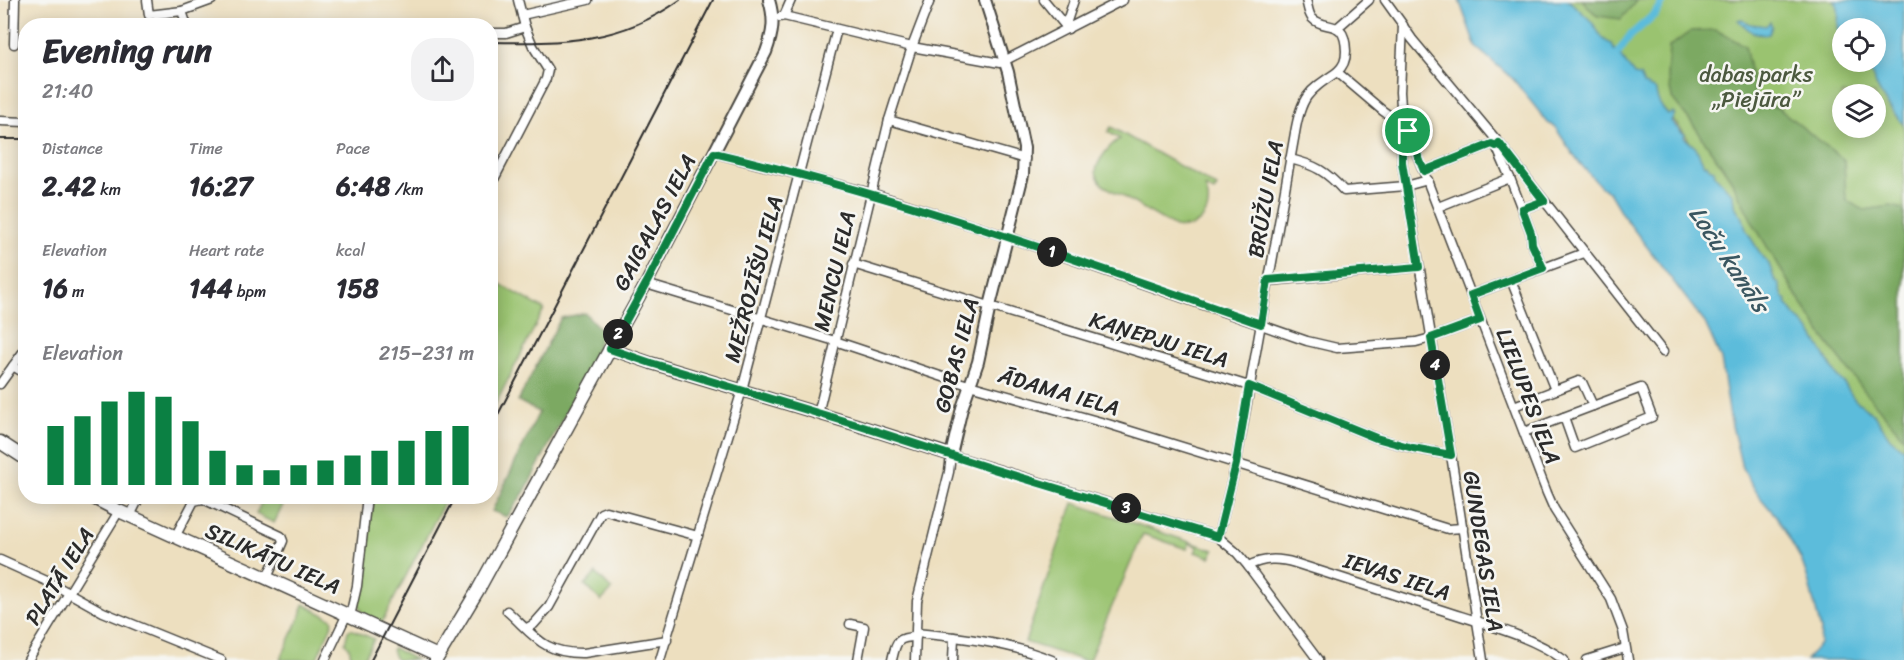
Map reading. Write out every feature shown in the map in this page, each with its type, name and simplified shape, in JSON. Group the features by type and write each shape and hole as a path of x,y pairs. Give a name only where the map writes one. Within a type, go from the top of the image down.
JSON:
{"main road":[{"name":"GAIGALAS IELA","path":"437,658 483,581 610,349"},
{"path":"0,442 18,454"},
{"name":"SILIKĀTU IELA","path":"118,508 175,537 349,615 437,658"}],"street":[{"path":"14,44 15,0"},
{"path":"147,0 149,15 182,11 212,0"},
{"path":"498,172 546,79 548,70 533,46 525,27 519,0"},
{"path":"522,15 588,0"},
{"path":"769,0 779,18"},
{"path":"779,18 791,0"},
{"name":"MENCU IELA","path":"818,414 889,120 912,47 930,0"},
{"name":"GOBAS IELA","path":"915,660 917,602 962,408 971,384 1025,159 1005,61 985,0"},
{"path":"1044,0 1068,29"},
{"path":"1068,29 1067,21 1074,0"},
{"path":"779,18 992,63 1005,61 1123,0"},
{"path":"1306,0 1311,17 1341,32 1346,46 1344,64 1337,72 1383,111 1407,127"},
{"path":"1337,28 1369,0"},
{"path":"1385,0 1412,39 1663,352"},
{"path":"182,11 184,18"},
{"name":"GAIGALAS IELA","path":"610,349 766,52 779,18"},
{"name":"LIELUPES IELA","path":"1403,25 1400,92 1407,127 1540,477 1554,509 1611,599 1623,631 1628,660"},
{"path":"498,33 525,27"},
{"name":"MEŽROZĪŠU IELA","path":"660,660 742,390 837,29"},
{"name":"BRŪŽU IELA","path":"1218,537 1236,464 1301,105 1310,91 1337,72"},
{"path":"889,120 1025,159"},
{"path":"0,121 18,122"},
{"name":"GUNDEGAS IELA","path":"1407,127 1401,147 1406,186 1483,660"},
{"path":"1424,171 1492,144 1497,145"},
{"path":"1497,145 1531,233 1532,244 1543,268"},
{"path":"714,153 871,193 1008,237 1306,341 1337,348 1398,344 1431,338 1480,320"},
{"path":"1290,159 1311,164 1325,172 1344,190 1406,186 1428,180"},
{"path":"1438,207 1510,178"},
{"path":"1522,209 1544,201"},
{"path":"1471,295 1584,253"},
{"name":"KAŅEPJU IELA","path":"853,264 1249,386 1376,438 1451,455"},
{"path":"1268,280 1419,267"},
{"path":"1511,280 1555,390"},
{"name":"ĀDAMA IELA","path":"646,284 835,341 955,381 1448,529 1463,528"},
{"path":"610,349 1218,537 1232,548 1248,566 1318,660"},
{"path":"0,384 18,359"},
{"path":"13,366 18,369"},
{"path":"1514,406 1579,381 1582,382 1593,406"},
{"path":"1524,432 1641,388 1652,417 1575,448 1564,417"},
{"path":"175,537 192,504"},
{"path":"214,504 281,536 283,541 267,578"},
{"path":"325,660 349,615 357,588 366,504"},
{"name":"PLATĀ IELA","path":"28,660 70,593 118,508"},
{"path":"527,628 534,624 549,607 602,513 606,511 698,536"},
{"path":"0,560 28,571 103,612 221,660"},
{"name":"IEVAS IELA","path":"1248,566 1259,560 1284,560 1477,621 1528,640 1554,652 1564,660"},
{"path":"507,611 544,646 570,654 667,640"},
{"path":"850,624 864,627 858,660"},
{"path":"892,660 898,640 916,635 954,637 1006,647 1052,660"},
{"path":"953,660 954,637"},
{"path":"1587,660 1625,648"}],"green space":[{"name":"dabas parks „Piejūra”","path":"1567,0 1904,0 1904,457 1803,340 1685,134"},
{"path":"1582,0 1637,0 1621,19 1597,16"},
{"path":"1716,30 1745,46 1757,102 1778,108 1844,160 1846,200 1864,210 1891,206 1904,209 1904,438 1825,339 1753,223 1730,178 1672,98 1667,75 1669,47 1691,31"},
{"path":"1111,127 1217,187 1214,192 1205,187 1208,204 1203,218 1192,226 1175,227 1103,185 1097,175 1097,167 1109,148 1120,139 1108,132"},
{"path":"498,283 544,309 498,399"},
{"path":"585,313 602,331 593,360 525,491 507,517 492,511 495,504 498,504 498,498 539,412 518,401 561,318"},
{"path":"1073,503 1214,550 1210,557 1195,552 1198,547 1190,543 1187,549 1143,534 1089,660 1082,660 1025,642"},
{"path":"261,504 283,505 274,523 256,514"},
{"path":"371,504 443,504 381,624 365,615 359,605"},
{"path":"596,573 612,590 601,601 585,585"},
{"path":"304,604 332,619 333,622 316,660 280,660 301,615"},
{"path":"351,629 374,639 363,660 351,657 349,647 345,643 348,631"},
{"path":"393,648 416,660 396,660"}],"water":[{"name":"Loču kanāls","path":"1459,0 1568,0 1593,23 1604,40 1612,44 1615,52 1619,53 1634,75 1640,76 1644,85 1656,90 1658,100 1666,113 1675,114 1671,121 1696,148 1704,165 1707,164 1714,170 1715,175 1733,195 1734,205 1743,218 1746,230 1769,264 1783,297 1787,300 1786,303 1811,332 1837,376 1855,400 1874,414 1890,438 1904,449 1904,660 1806,660 1820,644 1821,630 1807,576 1801,559 1776,516 1759,496 1742,468 1730,417 1721,359 1705,323 1622,214 1609,192 1600,186 1577,160 1555,127 1548,123 1513,79 1476,47"},
{"path":"1834,0 1904,0 1904,125 1886,102 1886,84 1876,84 1871,72 1886,72 1886,18 1838,18 1837,4"},
{"path":"1741,19 1750,24 1766,26 1770,22 1772,26 1769,34 1764,35 1752,32 1738,20"}],"waterway":[{"path":"1613,60 1630,36 1655,14 1664,0"}],"railway":[{"path":"498,42 566,41 612,33 635,25 680,0"},
{"path":"498,415 713,0"},
{"path":"0,139 18,139"},
{"path":"371,660 452,504"}],"route":[{"path":"1408,131 1424,171 1499,143 1544,201 1522,209 1531,233 1532,244 1543,268 1471,295 1480,320 1431,338 1451,455 1376,438 1249,386 1236,464 1218,537 610,349 714,153 871,193 1012,238 1261,324 1268,280 1419,267 1402,162 1402,140 1408,131"}]}
